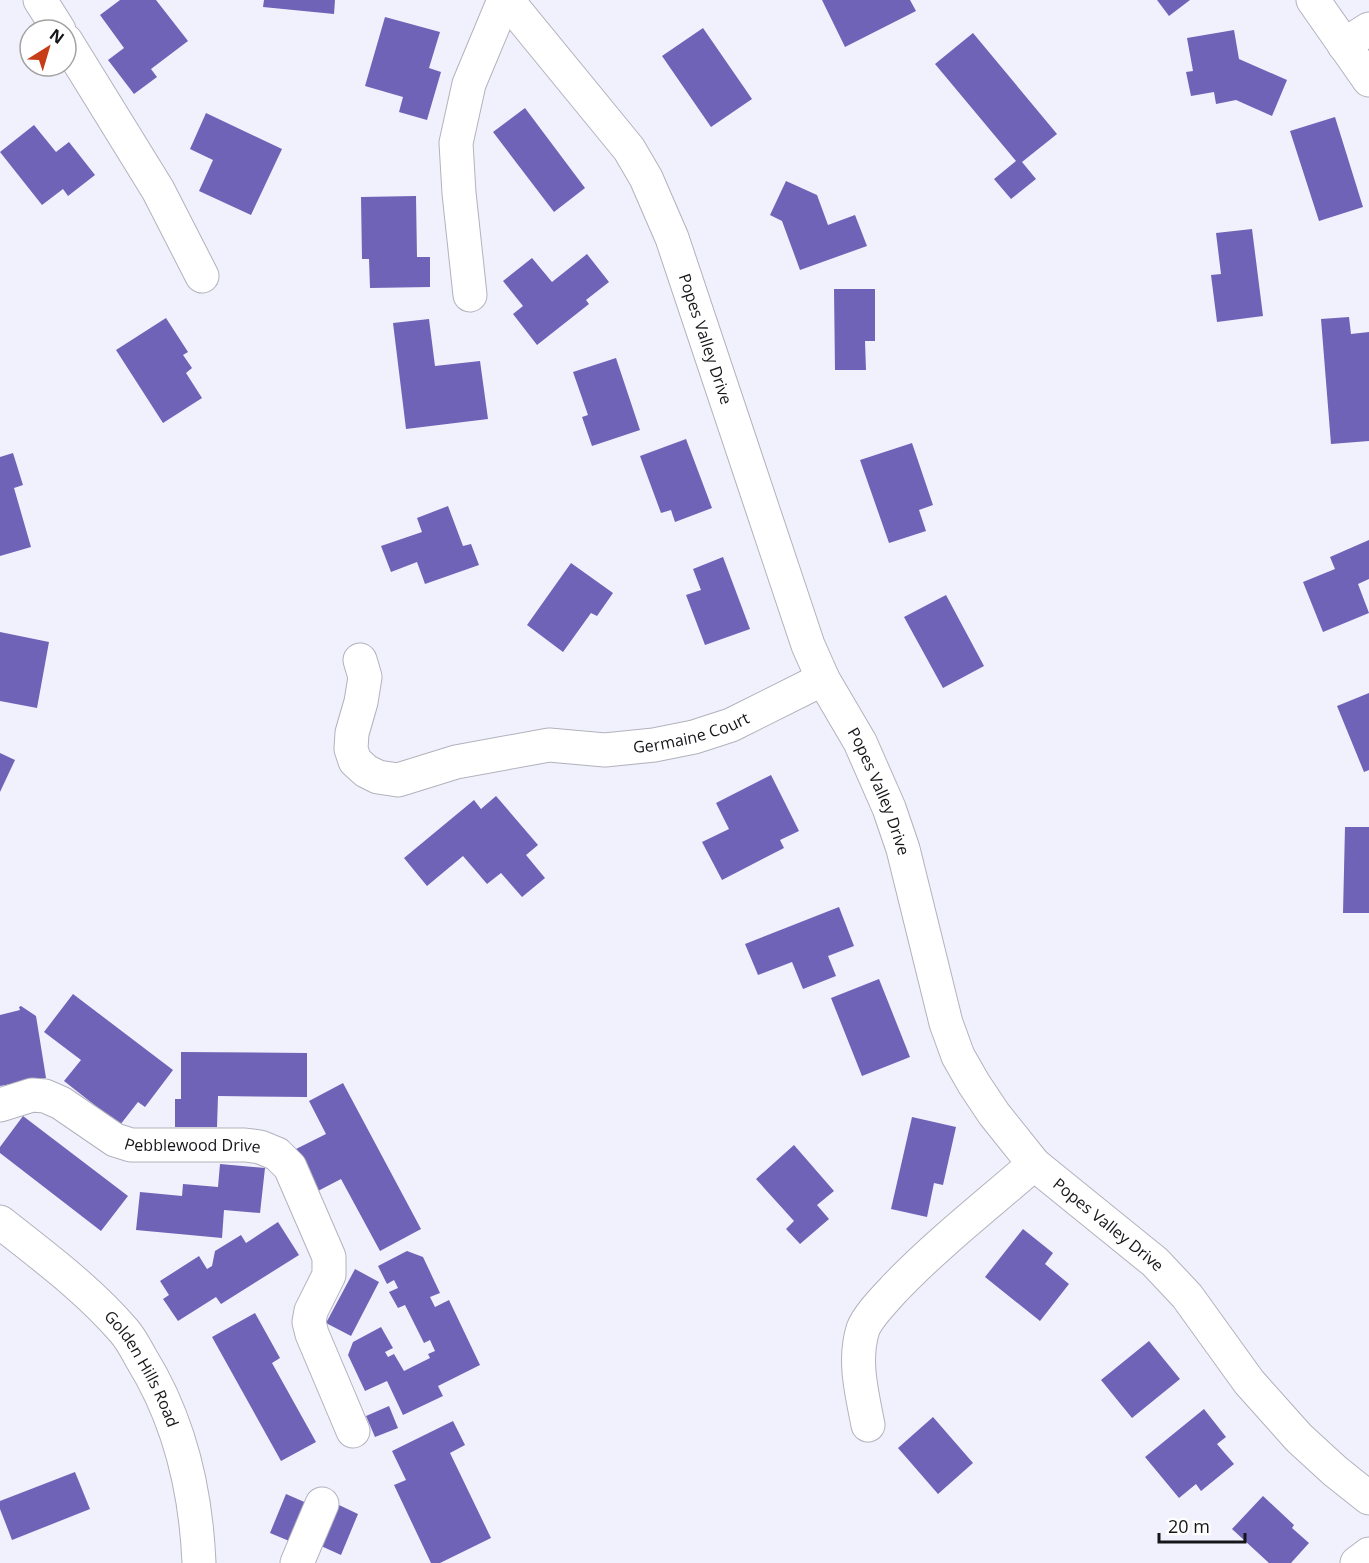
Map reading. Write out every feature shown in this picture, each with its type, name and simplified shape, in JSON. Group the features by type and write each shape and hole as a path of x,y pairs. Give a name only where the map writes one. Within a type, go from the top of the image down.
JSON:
{"street":[{"path":"40,0 51,18"},
{"path":"470,295 456,143 469,84 506,0"},
{"name":"Popes Valley Drive","path":"506,0 629,149 646,178 672,238 808,645 823,680 860,742 889,808 903,849 946,1023 958,1056 994,1114 1034,1164 1155,1262 1187,1296 1249,1382 1299,1438 1369,1498"},
{"path":"1313,0 1357,37 1369,80"},
{"path":"78,60 158,190 202,276"},
{"name":"Germaine Court","path":"360,660 365,677 361,702 351,733 351,749 355,761 366,771 378,777 398,780 456,762 549,745 605,750 654,745 694,737 731,725 823,680"},
{"name":"Pebblewood Drive","path":"0,1105 32,1095 45,1096 61,1103 115,1140 131,1145 245,1145 260,1147 277,1154 290,1167 329,1257 329,1275 311,1311 309,1322 353,1431"},
{"path":"868,1425 859,1379 859,1350 864,1327 880,1304 913,1269 1034,1164"},
{"name":"Golden Hills Road","path":"0,1222 96,1301 126,1333 153,1376 169,1410 181,1447 198,1535 199,1563"},
{"path":"297,1563 322,1504"},
{"path":"1357,1563 1369,1554"}],"building":[{"path":"120,0 156,0 188,41 151,69 157,77 134,94 108,60 124,48 100,15"},
{"path":"264,0 335,0 334,14 263,7"},
{"path":"822,0 910,0 916,11 845,47"},
{"path":"1157,0 1190,0 1169,16"},
{"path":"385,17 440,32 429,68 441,72 427,120 399,112 403,97 365,86"},
{"path":"703,28 752,99 711,127 662,56"},
{"path":"1234,30 1239,59 1287,80 1272,116 1236,100 1216,104 1214,92 1191,96 1186,72 1193,71 1187,38"},
{"path":"973,33 1057,134 1022,162 1036,179 1011,199 994,179 1016,161 935,64"},
{"path":"525,108 585,188 554,212 493,132"},
{"path":"206,113 282,149 251,215 199,191 213,160 190,149"},
{"path":"1335,117 1363,207 1319,221 1290,131"},
{"path":"34,125 56,152 69,142 95,175 68,196 63,189 42,205 0,152"},
{"path":"786,181 817,195 828,225 855,215 867,246 800,270 782,221 770,215"},
{"path":"416,196 417,257 430,257 430,287 370,288 369,259 362,259 361,197"},
{"path":"1252,229 1263,316 1217,322 1211,275 1221,274 1216,233"},
{"path":"587,254 609,282 586,300 589,304 537,345 513,314 523,306 503,281 532,258 552,282"},
{"path":"834,289 875,289 875,341 865,341 866,370 835,370"},
{"path":"1349,317 1351,334 1369,332 1369,441 1331,444 1321,319"},
{"path":"166,318 188,352 183,355 192,368 186,373 202,398 163,423 116,350"},
{"path":"429,319 435,366 480,361 488,419 406,429 393,323"},
{"path":"616,358 640,430 592,446 582,417 588,415 573,372"},
{"path":"686,439 712,508 675,522 671,510 661,513 640,456"},
{"path":"912,443 933,505 919,510 926,531 889,543 860,460"},
{"path":"13,453 23,485 14,488 31,547 0,556 0,457"},
{"path":"448,506 463,546 471,544 479,565 425,584 417,562 391,572 381,546 422,532 417,518"},
{"path":"1369,540 1369,579 1358,584 1369,613 1323,632 1303,582 1335,569 1330,557"},
{"path":"723,557 750,629 705,645 686,595 701,590 693,569"},
{"path":"571,563 613,593 597,616 591,613 563,652 527,625"},
{"path":"946,595 984,666 943,688 904,617"},
{"path":"0,632 49,642 37,708 0,701"},
{"path":"1369,693 1369,770 1364,772 1337,706"},
{"path":"0,753 15,760 0,792"},
{"path":"771,775 799,831 780,840 784,848 722,880 702,842 729,829 716,803"},
{"path":"496,796 538,845 526,855 545,878 522,897 501,873 487,884 463,856 427,886 404,858 474,800 481,809"},
{"path":"1345,827 1369,827 1369,913 1343,913"},
{"path":"839,907 854,946 828,956 836,976 803,989 792,962 758,975 745,944"},
{"path":"879,979 910,1057 862,1076 831,998"},
{"path":"73,994 173,1070 145,1107 138,1102 120,1125 64,1081 81,1060 44,1032"},
{"path":"21,1006 36,1016 46,1078 0,1086 0,1015 20,1010"},
{"path":"181,1052 307,1053 307,1097 218,1096 217,1127 175,1127 175,1099 181,1099"},
{"path":"343,1083 421,1229 380,1251 341,1179 316,1192 294,1150 326,1134 309,1101"},
{"path":"23,1116 128,1196 101,1231 0,1153 0,1147"},
{"path":"912,1117 956,1127 943,1185 934,1183 927,1217 891,1209"},
{"path":"794,1145 834,1191 817,1205 829,1219 800,1244 786,1229 794,1221 756,1179"},
{"path":"220,1164 265,1168 260,1213 224,1210 222,1238 136,1230 140,1192 182,1196 183,1184 218,1187"},
{"path":"278,1222 299,1255 221,1304 216,1297 178,1321 163,1299 169,1295 160,1281 199,1256 207,1269 212,1266 215,1251 241,1235 246,1243"},
{"path":"1023,1229 1053,1253 1045,1264 1069,1284 1040,1321 985,1277"},
{"path":"407,1251 423,1257 440,1293 430,1297 435,1307 449,1300 480,1365 438,1386 443,1396 403,1415 387,1381 365,1391 348,1355 353,1342 381,1327 393,1348 385,1352 388,1357 394,1354 404,1371 430,1358 428,1354 435,1351 430,1340 424,1343 405,1305 398,1308 389,1292 398,1288 394,1280 387,1284 378,1266"},
{"path":"355,1269 379,1282 351,1336 326,1323"},
{"path":"255,1313 280,1358 272,1363 316,1442 281,1461 212,1337"},
{"path":"1149,1341 1180,1379 1132,1418 1101,1380"},
{"path":"389,1406 398,1428 375,1437 366,1416"},
{"path":"1204,1409 1226,1437 1217,1444 1234,1464 1201,1491 1196,1484 1179,1498 1145,1457"},
{"path":"933,1417 973,1463 938,1494 898,1448"},
{"path":"453,1421 465,1445 450,1453 491,1538 440,1563 431,1563 394,1485 406,1480 392,1451"},
{"path":"75,1472 90,1509 12,1540 0,1509 0,1501"},
{"path":"286,1494 309,1504 294,1543 270,1533"},
{"path":"1263,1496 1294,1525 1292,1528 1309,1543 1291,1563 1269,1563 1232,1529"},
{"path":"339,1505 358,1514 341,1555 321,1546"}]}
